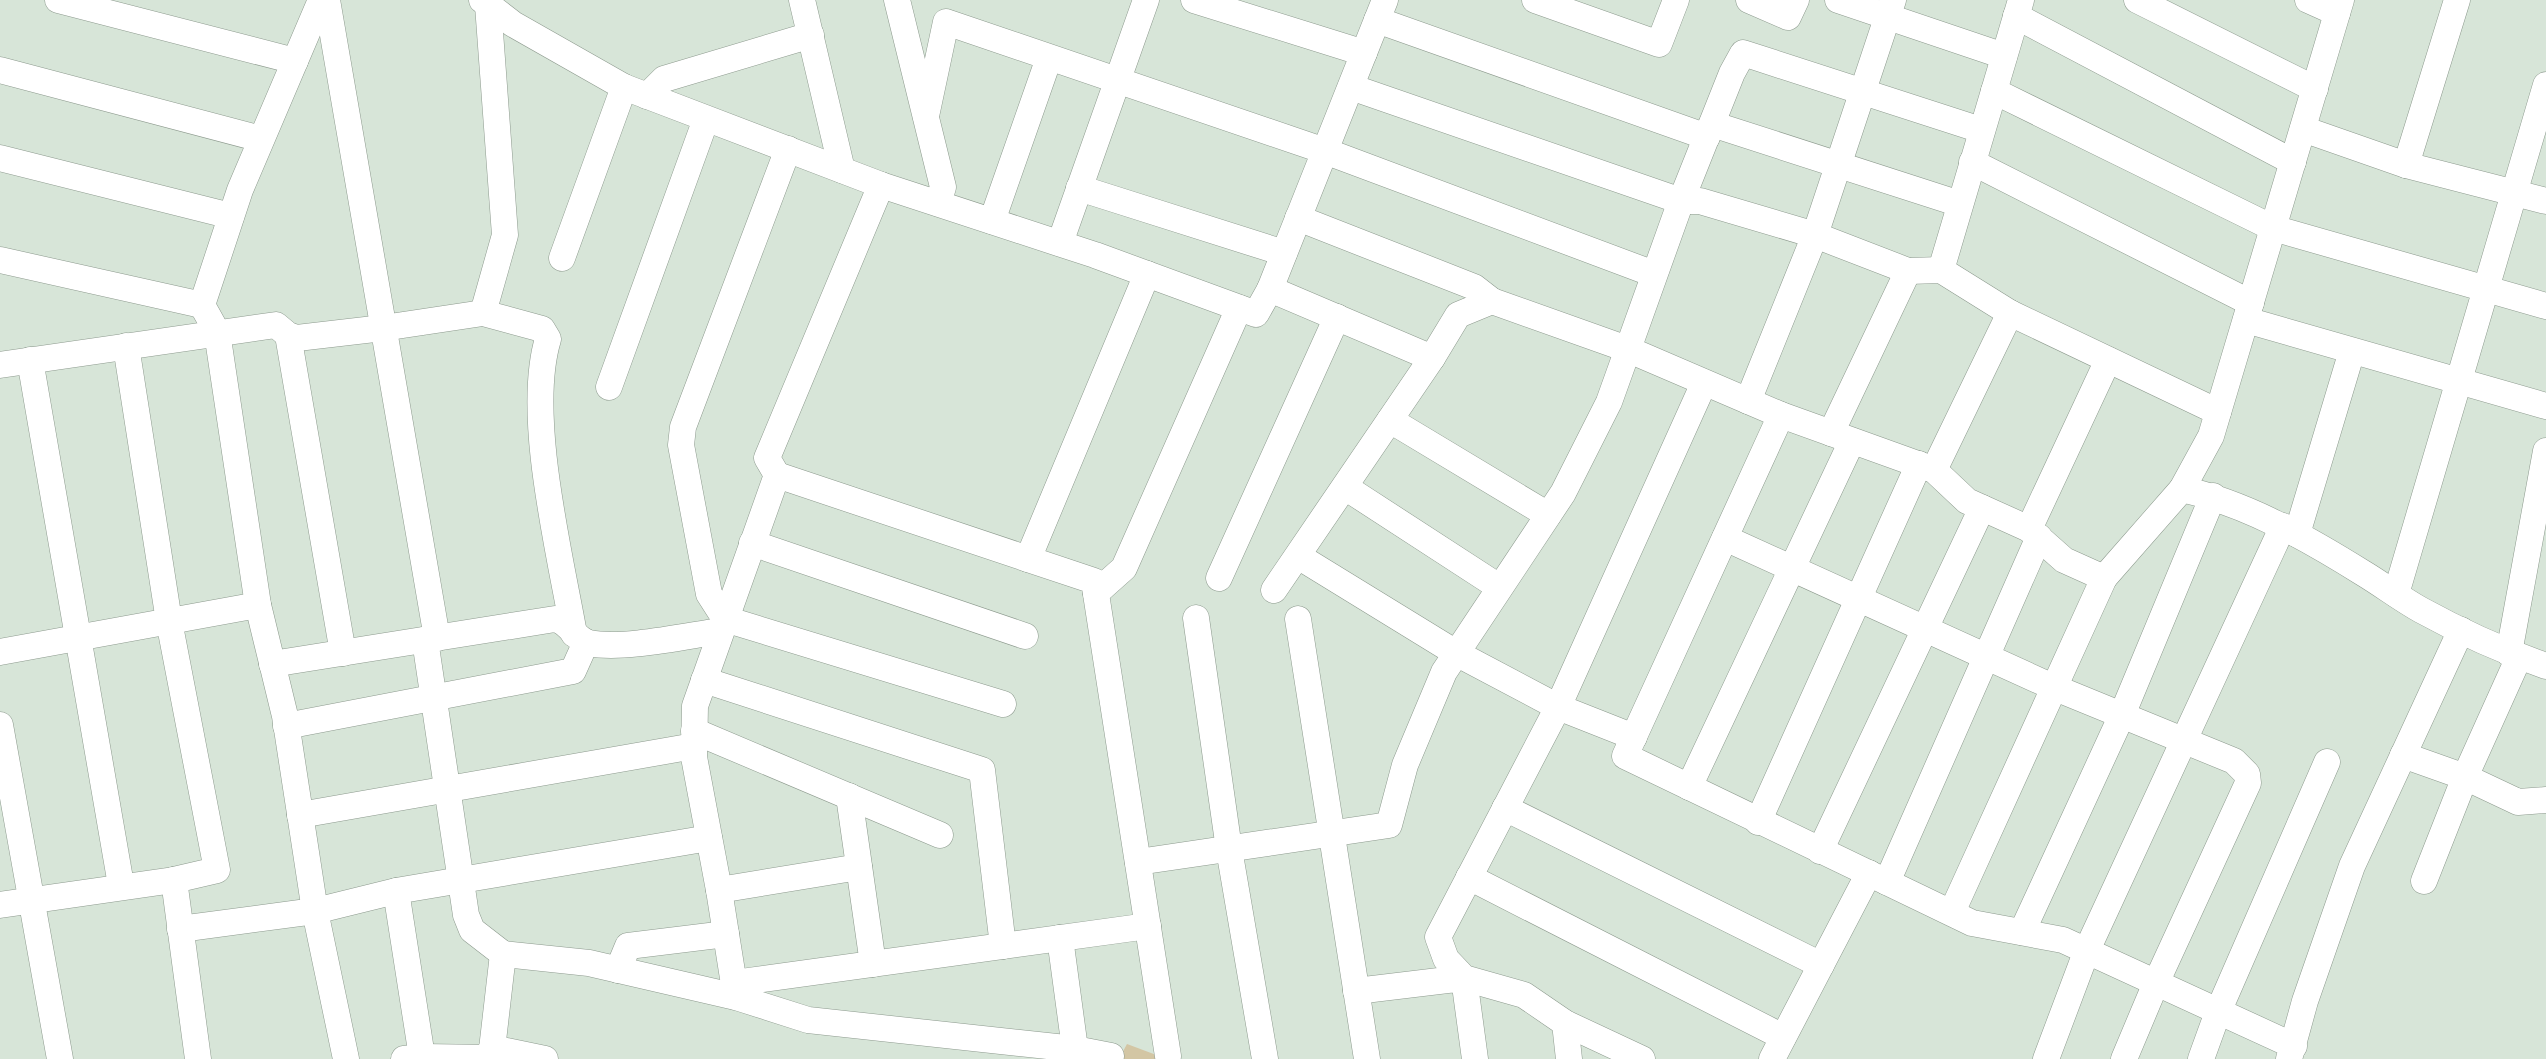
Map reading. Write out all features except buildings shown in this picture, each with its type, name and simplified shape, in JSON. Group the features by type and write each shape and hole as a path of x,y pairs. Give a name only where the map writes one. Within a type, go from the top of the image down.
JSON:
{"street":[{"path":"58,0 295,61"},
{"path":"321,0 261,139 231,216 202,305 217,332 258,605 286,726 315,911 346,1059"},
{"path":"327,0 383,328 431,639 434,698 447,788 466,915 472,930 503,954 589,963 735,990 808,1020 1075,1049 1111,1056"},
{"path":"802,0 842,170"},
{"path":"897,0 943,187 938,203"},
{"path":"1060,243 1146,0"},
{"path":"1194,0 1364,53"},
{"path":"1535,0 1659,44 1676,0"},
{"path":"1749,0 1788,17 1796,0"},
{"path":"1838,0 1890,9 2004,56"},
{"path":"2137,0 2315,88"},
{"path":"1952,912 2104,578 2182,489 2211,436 2339,6 2308,0"},
{"path":"2406,165 2457,0"},
{"path":"483,313 505,235 485,2"},
{"path":"485,2 513,24 624,87 842,170 1060,243 1256,314 1270,289 1381,10 1709,131 1838,166 1960,204"},
{"path":"1941,270 2019,8 2293,162"},
{"path":"1748,401 1815,235 1890,9"},
{"path":"926,116 946,22 1325,151 1654,274"},
{"path":"647,96 664,79 811,35"},
{"path":"1138,862 1389,825 1405,765 1444,672 1563,493 1609,402 1681,201 1732,73 1743,53 1981,130"},
{"path":"992,221 1049,58"},
{"path":"0,70 261,139"},
{"path":"2396,594 2546,85"},
{"path":"562,258 624,87"},
{"path":"1351,87 1681,201 1700,201 1815,235 1908,271 1941,270 2010,313 2218,412"},
{"path":"1994,91 2273,228 2546,306"},
{"path":"609,387 706,119"},
{"path":"2303,129 2406,165 2546,201"},
{"path":"722,625 709,594 681,445 683,427 788,149"},
{"path":"0,158 231,216"},
{"path":"1972,162 2248,311 2352,351 2546,406"},
{"path":"881,184 767,458 777,475 1094,581 1168,1056"},
{"path":"1079,188 1284,253"},
{"path":"1298,218 1474,287 1492,301 1627,349 1781,415 1926,467 1967,501 2034,533 2064,560 2104,578"},
{"path":"0,260 202,305"},
{"path":"1689,787 1792,569 1908,271"},
{"path":"1028,560 1147,274"},
{"path":"1270,289 1432,358"},
{"path":"1274,590 1432,358 1458,315 1492,301"},
{"path":"1096,593 1124,568 1239,308"},
{"path":"0,365 276,325 297,338 483,313 542,329 548,339 539,382 547,476 580,638 573,671 286,726"},
{"path":"1758,822 1858,600 1926,467 2010,313"},
{"path":"1219,578 1337,317"},
{"path":"288,334 343,653"},
{"path":"0,905 121,885 174,880 216,870 169,621 126,346"},
{"path":"2046,1059 2087,950 2186,741 2290,530 2352,351"},
{"path":"30,360 121,885"},
{"path":"1772,1059 1821,965 1878,877 1987,655 2034,533 2108,360"},
{"path":"1475,1059 1464,978 1446,959 1438,937 1557,707 1704,383"},
{"path":"1781,415 1625,756 1972,923 2063,940 2218,1012 2291,1053 2305,1001 2352,866 2461,630"},
{"path":"1390,420 1548,515"},
{"path":"2424,881 2514,655 2546,451"},
{"path":"735,990 694,758 695,706 777,475"},
{"path":"1345,487 1499,587"},
{"path":"2182,489 2213,496 2290,530 2420,610 2514,655 2546,666"},
{"path":"2022,932 2122,715 2213,496"},
{"path":"1820,851 1982,508"},
{"path":"1725,538 1858,600 1987,655 2053,687 2234,761 2247,774 2248,783 2156,983 2124,1059"},
{"path":"752,543 1025,636"},
{"path":"1298,556 1456,653 1557,707 1634,737"},
{"path":"0,652 258,605"},
{"path":"1196,618 1229,849 1265,1059"},
{"path":"272,664 555,619 567,623 580,638 609,645 722,625 1003,704"},
{"path":"1298,619 1367,1059"},
{"path":"704,680 982,770 1003,946"},
{"path":"0,725 60,1059"},
{"path":"300,815 694,738 849,796 940,835"},
{"path":"2403,755 2465,777 2518,802 2546,800"},
{"path":"2201,1059 2218,1012 2327,762"},
{"path":"849,796 873,964"},
{"path":"1505,808 1821,965"},
{"path":"180,929 315,911 396,891 709,838"},
{"path":"719,890 859,867"},
{"path":"1469,878 1783,1037"},
{"path":"174,880 198,1059"},
{"path":"396,891 428,1058 491,1058 503,954"},
{"path":"735,990 873,964 1148,926"},
{"path":"618,970 628,946 726,934"},
{"path":"1060,938 1075,1049"},
{"path":"1356,991 1464,978 1524,995 1564,1023 1642,1059"},
{"path":"1564,1023 1569,1059"},
{"path":"492,1048 545,1059"}],"shaded area":[{"path":"1127,1044 1167,1059 1119,1059"}]}
